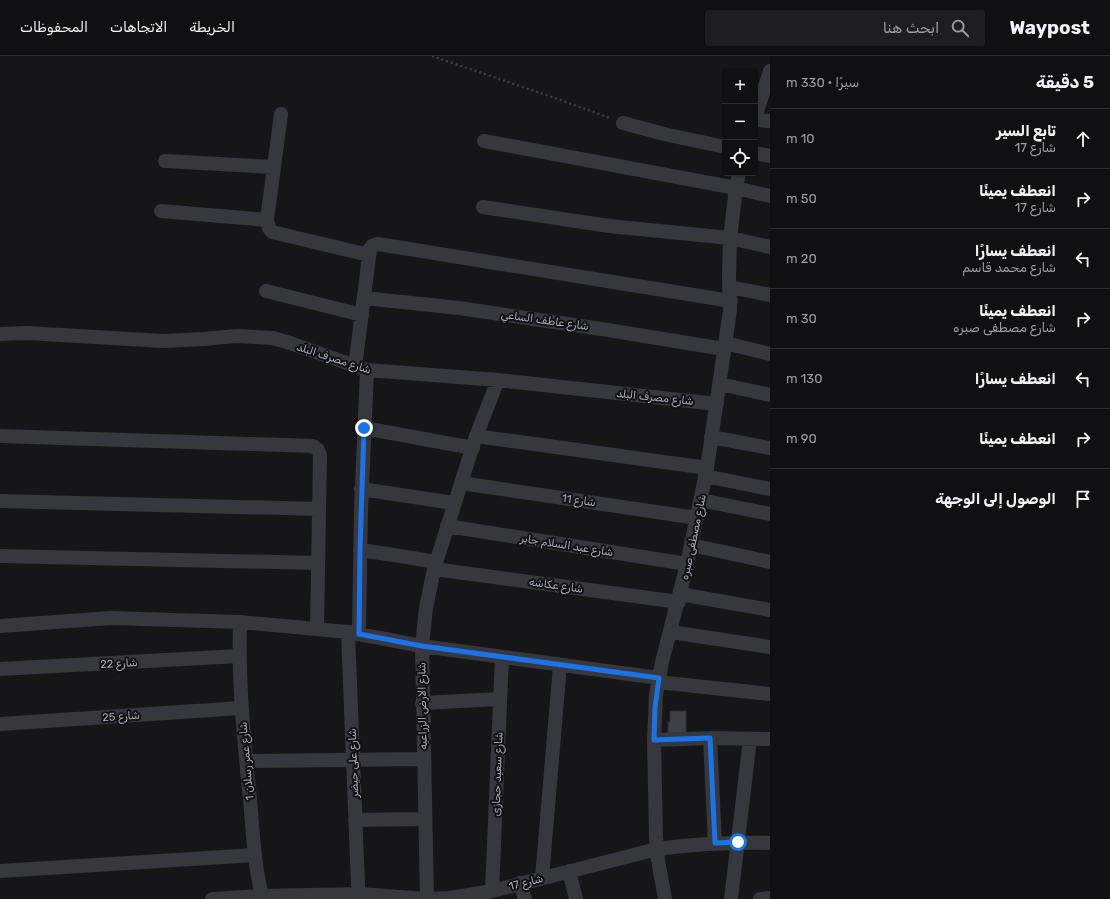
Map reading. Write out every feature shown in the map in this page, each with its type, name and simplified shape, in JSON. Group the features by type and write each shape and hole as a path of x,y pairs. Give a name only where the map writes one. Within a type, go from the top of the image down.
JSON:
{"street":[{"path":"758,110 770,74"},
{"path":"281,114 267,220 269,228 272,232 369,255 372,246 378,244 730,301"},
{"path":"758,119 770,121"},
{"path":"623,123 664,134 722,146"},
{"path":"484,141 736,188 770,196"},
{"path":"758,154 770,156"},
{"path":"165,161 274,167"},
{"name":"شارع مصطفى صبره","path":"665,899 657,849 654,740 655,708 659,680 701,500 720,384 730,301 730,238 738,176"},
{"path":"483,207 609,226 730,238 770,247"},
{"path":"161,211 267,220"},
{"name":"شارع على حيضر","path":"360,896 353,760 354,633 360,550 364,428 361,369 362,315 369,255"},
{"path":"730,287 770,295"},
{"path":"266,291 362,315"},
{"name":"شارع عاطف الساعي","path":"364,298 459,308 770,354"},
{"name":"شارع مصرف البلد","path":"0,334 27,333 163,341 203,340 236,336 273,338 361,369 498,380 716,404"},
{"name":"شارع الارض الزراعيه","path":"427,899 422,703 422,646 426,608 435,566 460,483 498,380"},
{"path":"720,384 770,395"},
{"path":"364,428 706,472 770,489"},
{"path":"0,436 313,446 318,450 320,455 317,628"},
{"path":"711,437 770,448"},
{"name":"شارع 11","path":"460,483 697,518"},
{"path":"362,489 454,503"},
{"path":"0,500 319,509"},
{"path":"701,500 770,514"},
{"name":"شارع عبد السلام جابر","path":"447,526 687,564"},
{"path":"691,545 770,562"},
{"name":"شارع عكاشه","path":"360,550 394,555 435,566 770,610"},
{"path":"0,556 318,563"},
{"path":"0,626 111,618 240,622 317,628 354,633 422,646 659,680 770,694"},
{"name":"شارع عمر رسلان 1","path":"240,622 239,656 241,708 255,855 263,898"},
{"path":"671,632 770,647"},
{"name":"شارع 22","path":"0,670 239,656"},
{"name":"شارع سعيد حجازى","path":"492,891 502,657"},
{"path":"542,878 560,665"},
{"path":"422,703 500,699"},
{"name":"شارع 25","path":"0,724 241,708"},
{"path":"710,738 715,843"},
{"path":"654,740 710,738 770,739"},
{"path":"731,899 750,739"},
{"path":"246,761 423,760"},
{"path":"356,820 424,818"},
{"name":"شارع 17","path":"212,899 360,896 427,899 472,897 520,883 657,849 715,843 770,843"},
{"path":"0,871 255,855"},
{"path":"569,871 576,899"},
{"path":"520,883 524,899"},
{"path":"760,899 770,898"}],"path":[{"path":"432,56 623,123"}],"building":[{"path":"670,711 686,711 686,736 668,736"}],"route":[{"path":"364,428 359,634 422,646 659,678 656,695 654,740 710,738 715,843 738,842"}]}
